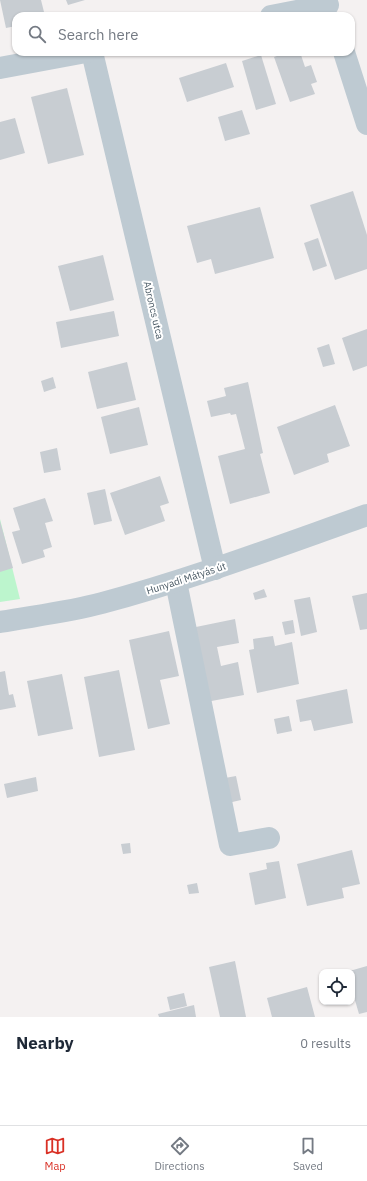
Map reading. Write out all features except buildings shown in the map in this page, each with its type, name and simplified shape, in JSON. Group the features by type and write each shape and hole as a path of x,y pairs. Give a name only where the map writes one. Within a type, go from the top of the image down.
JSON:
{"street":[{"path":"297,12 329,7"},
{"path":"0,68 64,56"},
{"name":"Abroncs utca","path":"93,56 215,569"},
{"path":"345,56 367,124"},
{"name":"Hunyadi Mátyás út","path":"0,622 100,604 176,582 367,515"},
{"path":"176,582 230,845 270,838"}],"green space":[{"path":"0,519 20,599 0,602"}]}
